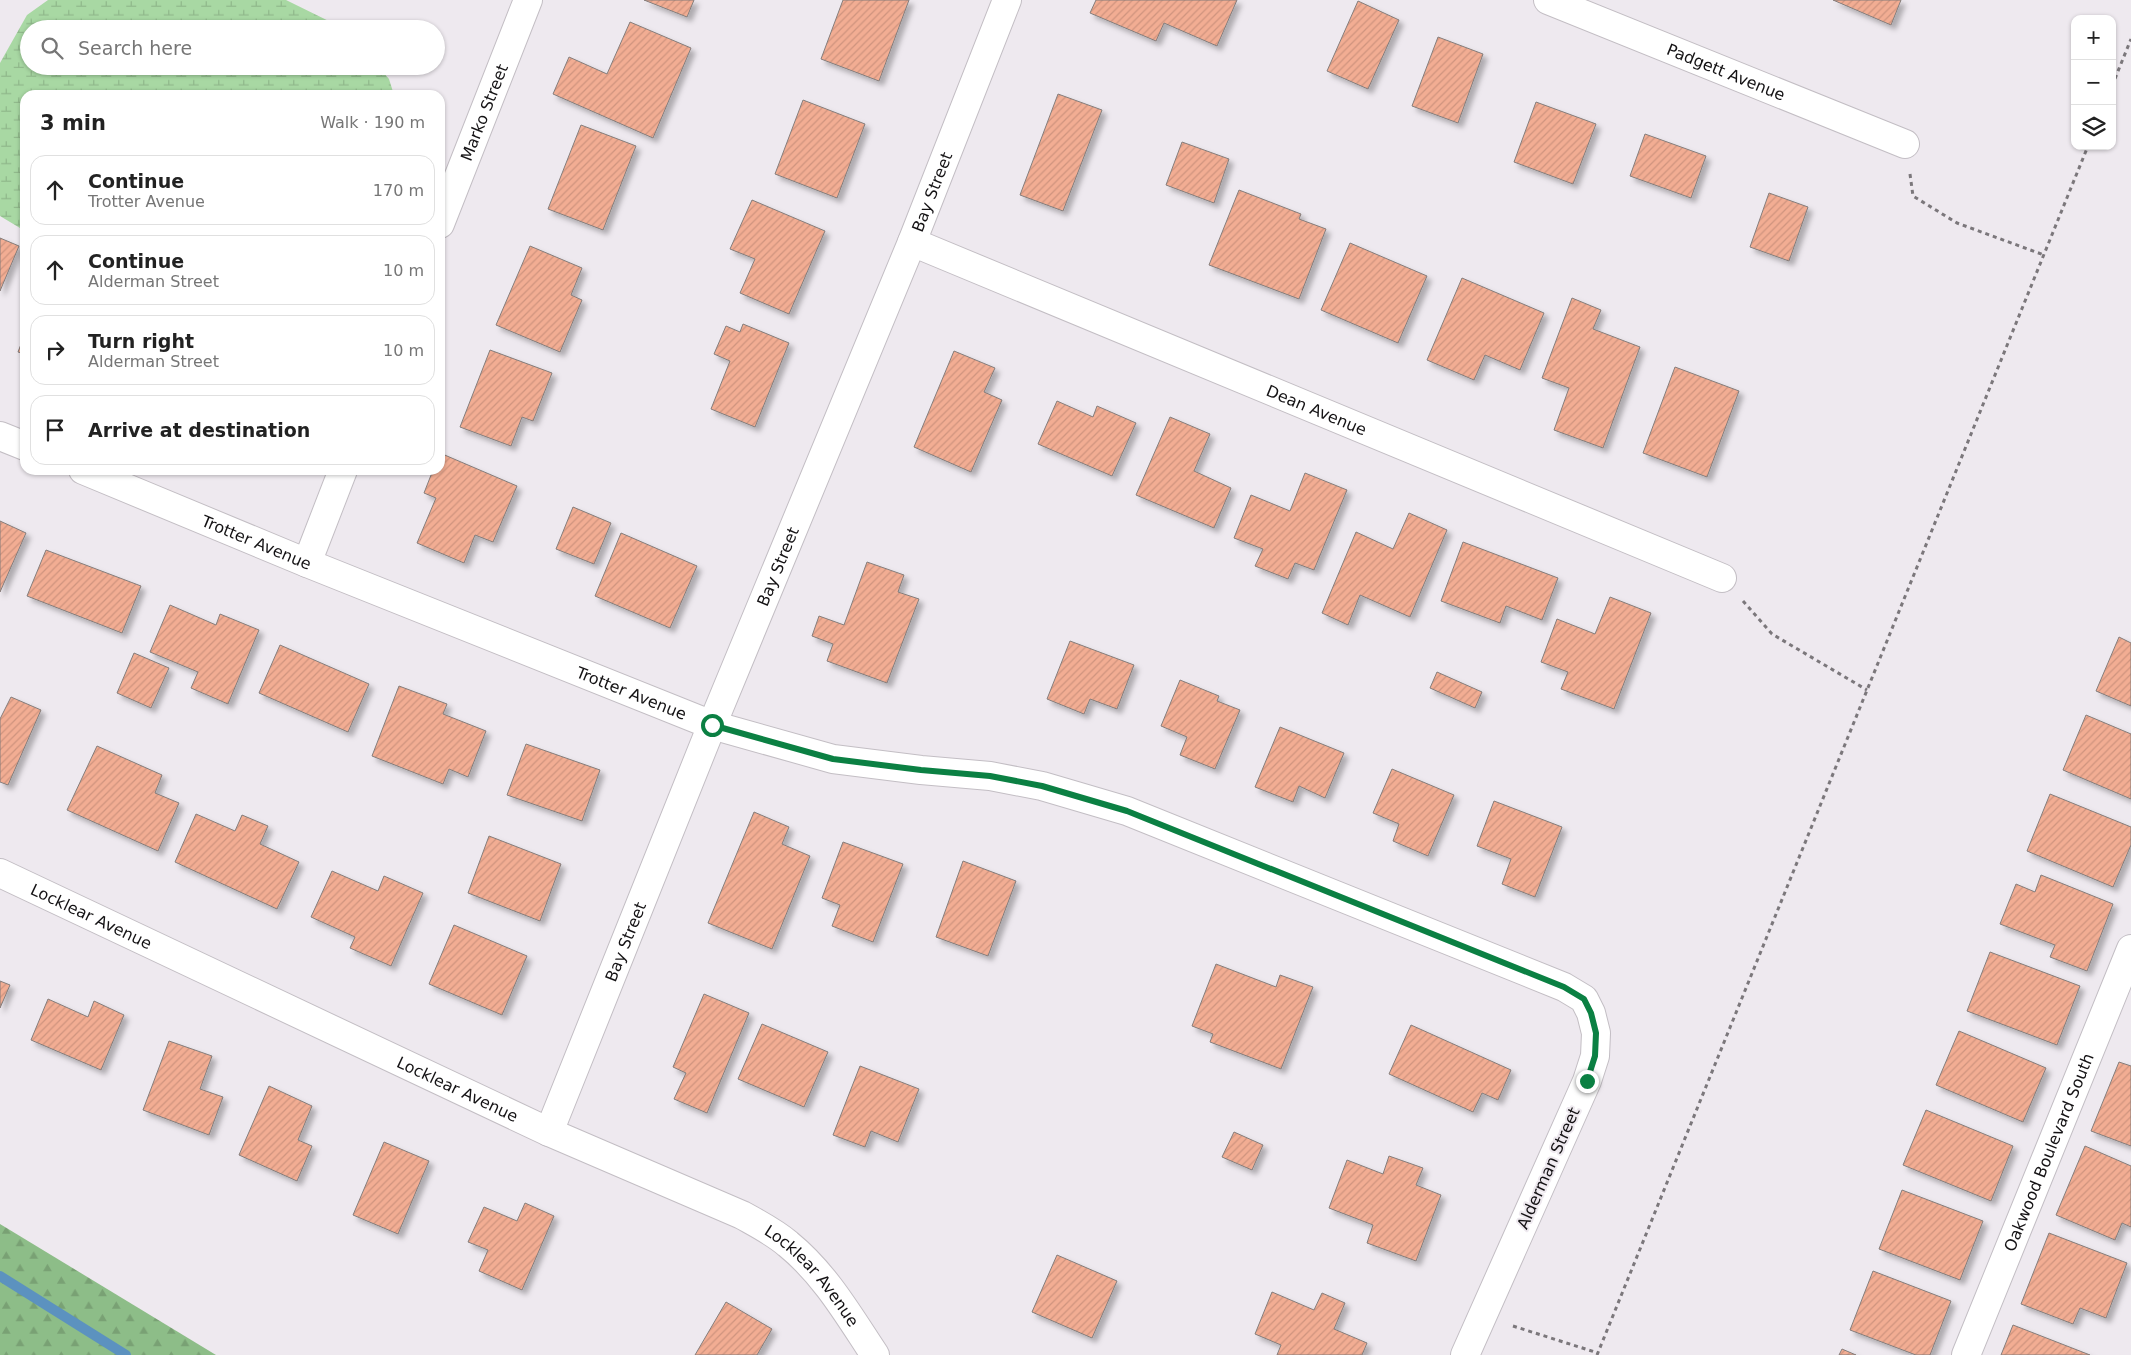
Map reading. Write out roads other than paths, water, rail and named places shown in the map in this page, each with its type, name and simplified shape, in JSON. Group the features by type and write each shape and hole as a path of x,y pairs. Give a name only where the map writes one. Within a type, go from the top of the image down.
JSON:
{"street":[{"name":"Marko Street","path":"445,211 528,0"},
{"name":"Bay Street","path":"549,1132 712,725 912,242 1007,0"},
{"name":"Padgett Avenue","path":"1548,0 1905,144"},
{"name":"Dean Avenue","path":"912,242 1722,578"},
{"path":"0,436 20,444"},
{"name":"Trotter Avenue","path":"94,475 307,563 712,725 833,759 990,776 1042,786 1127,811 1564,987"},
{"path":"307,563 341,475"},
{"name":"Locklear Avenue","path":"0,874 549,1132 742,1215 766,1228 788,1244 813,1267 831,1288 875,1355"},
{"name":"Oakwood Boulevard South","path":"1966,1355 2131,949"},
{"name":"Alderman Street","path":"1465,1355 1587,1081 1595,1056 1596,1033 1591,1013 1584,999 1564,987"}],"waterway":[{"path":"0,1276 126,1355"}]}
